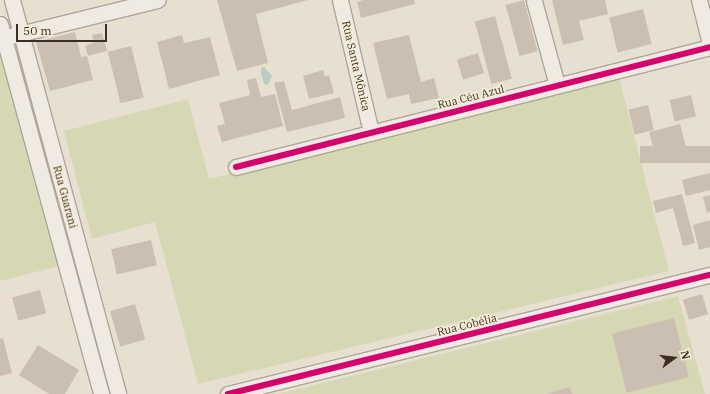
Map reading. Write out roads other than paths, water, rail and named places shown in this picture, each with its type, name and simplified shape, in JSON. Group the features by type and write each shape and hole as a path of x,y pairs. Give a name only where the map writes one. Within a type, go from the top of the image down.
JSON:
{"street":[{"name":"Rua Guarani","path":"12,0 118,394"},
{"path":"2,31 20,33 158,0"},
{"name":"Rua Santa Mônica","path":"340,0 372,132"},
{"path":"699,0 710,42"},
{"path":"534,1 557,85"},
{"name":"Rua Guarani","path":"2,31 101,394"},
{"name":"Rua Céu Azul","path":"236,167 710,47"},
{"name":"Rua Cobélia","path":"228,394 710,275"}]}
